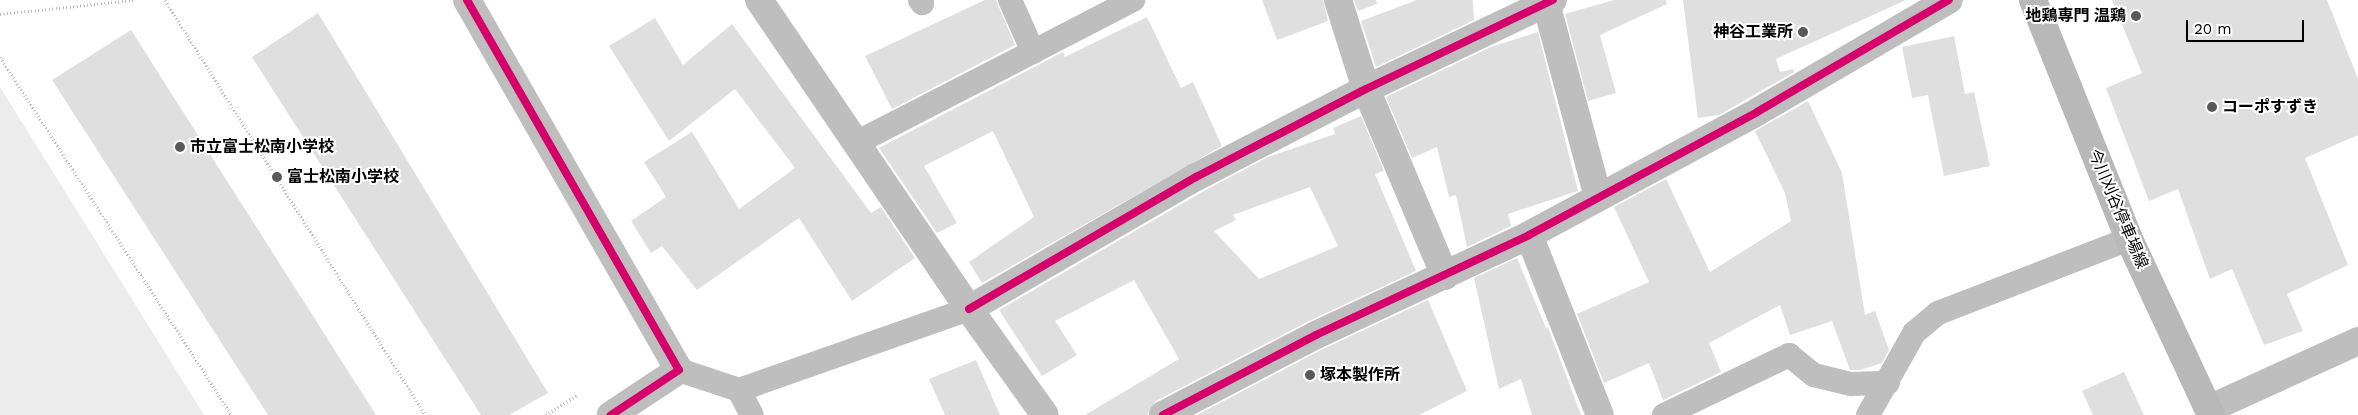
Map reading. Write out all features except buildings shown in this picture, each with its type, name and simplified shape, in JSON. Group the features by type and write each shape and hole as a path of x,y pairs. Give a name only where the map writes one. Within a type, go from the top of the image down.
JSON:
{"main road":[{"name":"今川刈谷停車場線","path":"2033,0 2129,239 2210,412"}],"street":[{"path":"759,0 969,309 1045,415"},
{"path":"1338,0 1366,89 1444,276"},
{"path":"1163,415 1316,335 1529,235 1757,112 1949,0"},
{"path":"470,1 679,370 611,415"},
{"path":"969,309 1196,177 1366,89 1550,2 1598,197"},
{"path":"1529,235 1600,415"},
{"path":"2210,412 2358,341"}],"lane":[{"path":"1010,0 1033,52"},
{"path":"856,143 1133,0"},
{"path":"1868,415 1914,333 1938,313 2129,239"},
{"path":"679,370 739,390 969,309"},
{"path":"1664,415 1789,355 1814,375 1852,384 1888,382"},
{"path":"739,390 752,415"}],"path":[{"path":"0,14 133,0"},
{"path":"165,0 425,415"},
{"path":"0,57 232,415"},
{"path":"546,415 578,394"}],"shaded area":[{"path":"0,87 204,415 0,415"}],"cycle path":[{"path":"467,0 679,370 611,415"},
{"path":"969,309 1196,177 1366,89 1553,0"},
{"path":"1163,415 1316,335 1529,235 1757,112 1949,0"}],"place":[{"name":"地鶏専門 温鶏","path":"2136,16"},
{"name":"神谷工業所","path":"1803,32"},
{"name":"コーポすずき","path":"2212,107"},
{"name":"市立富士松南小学校","path":"180,147"},
{"name":"富士松南小学校","path":"277,177"},
{"name":"塚本製作所","path":"1310,375"}]}
